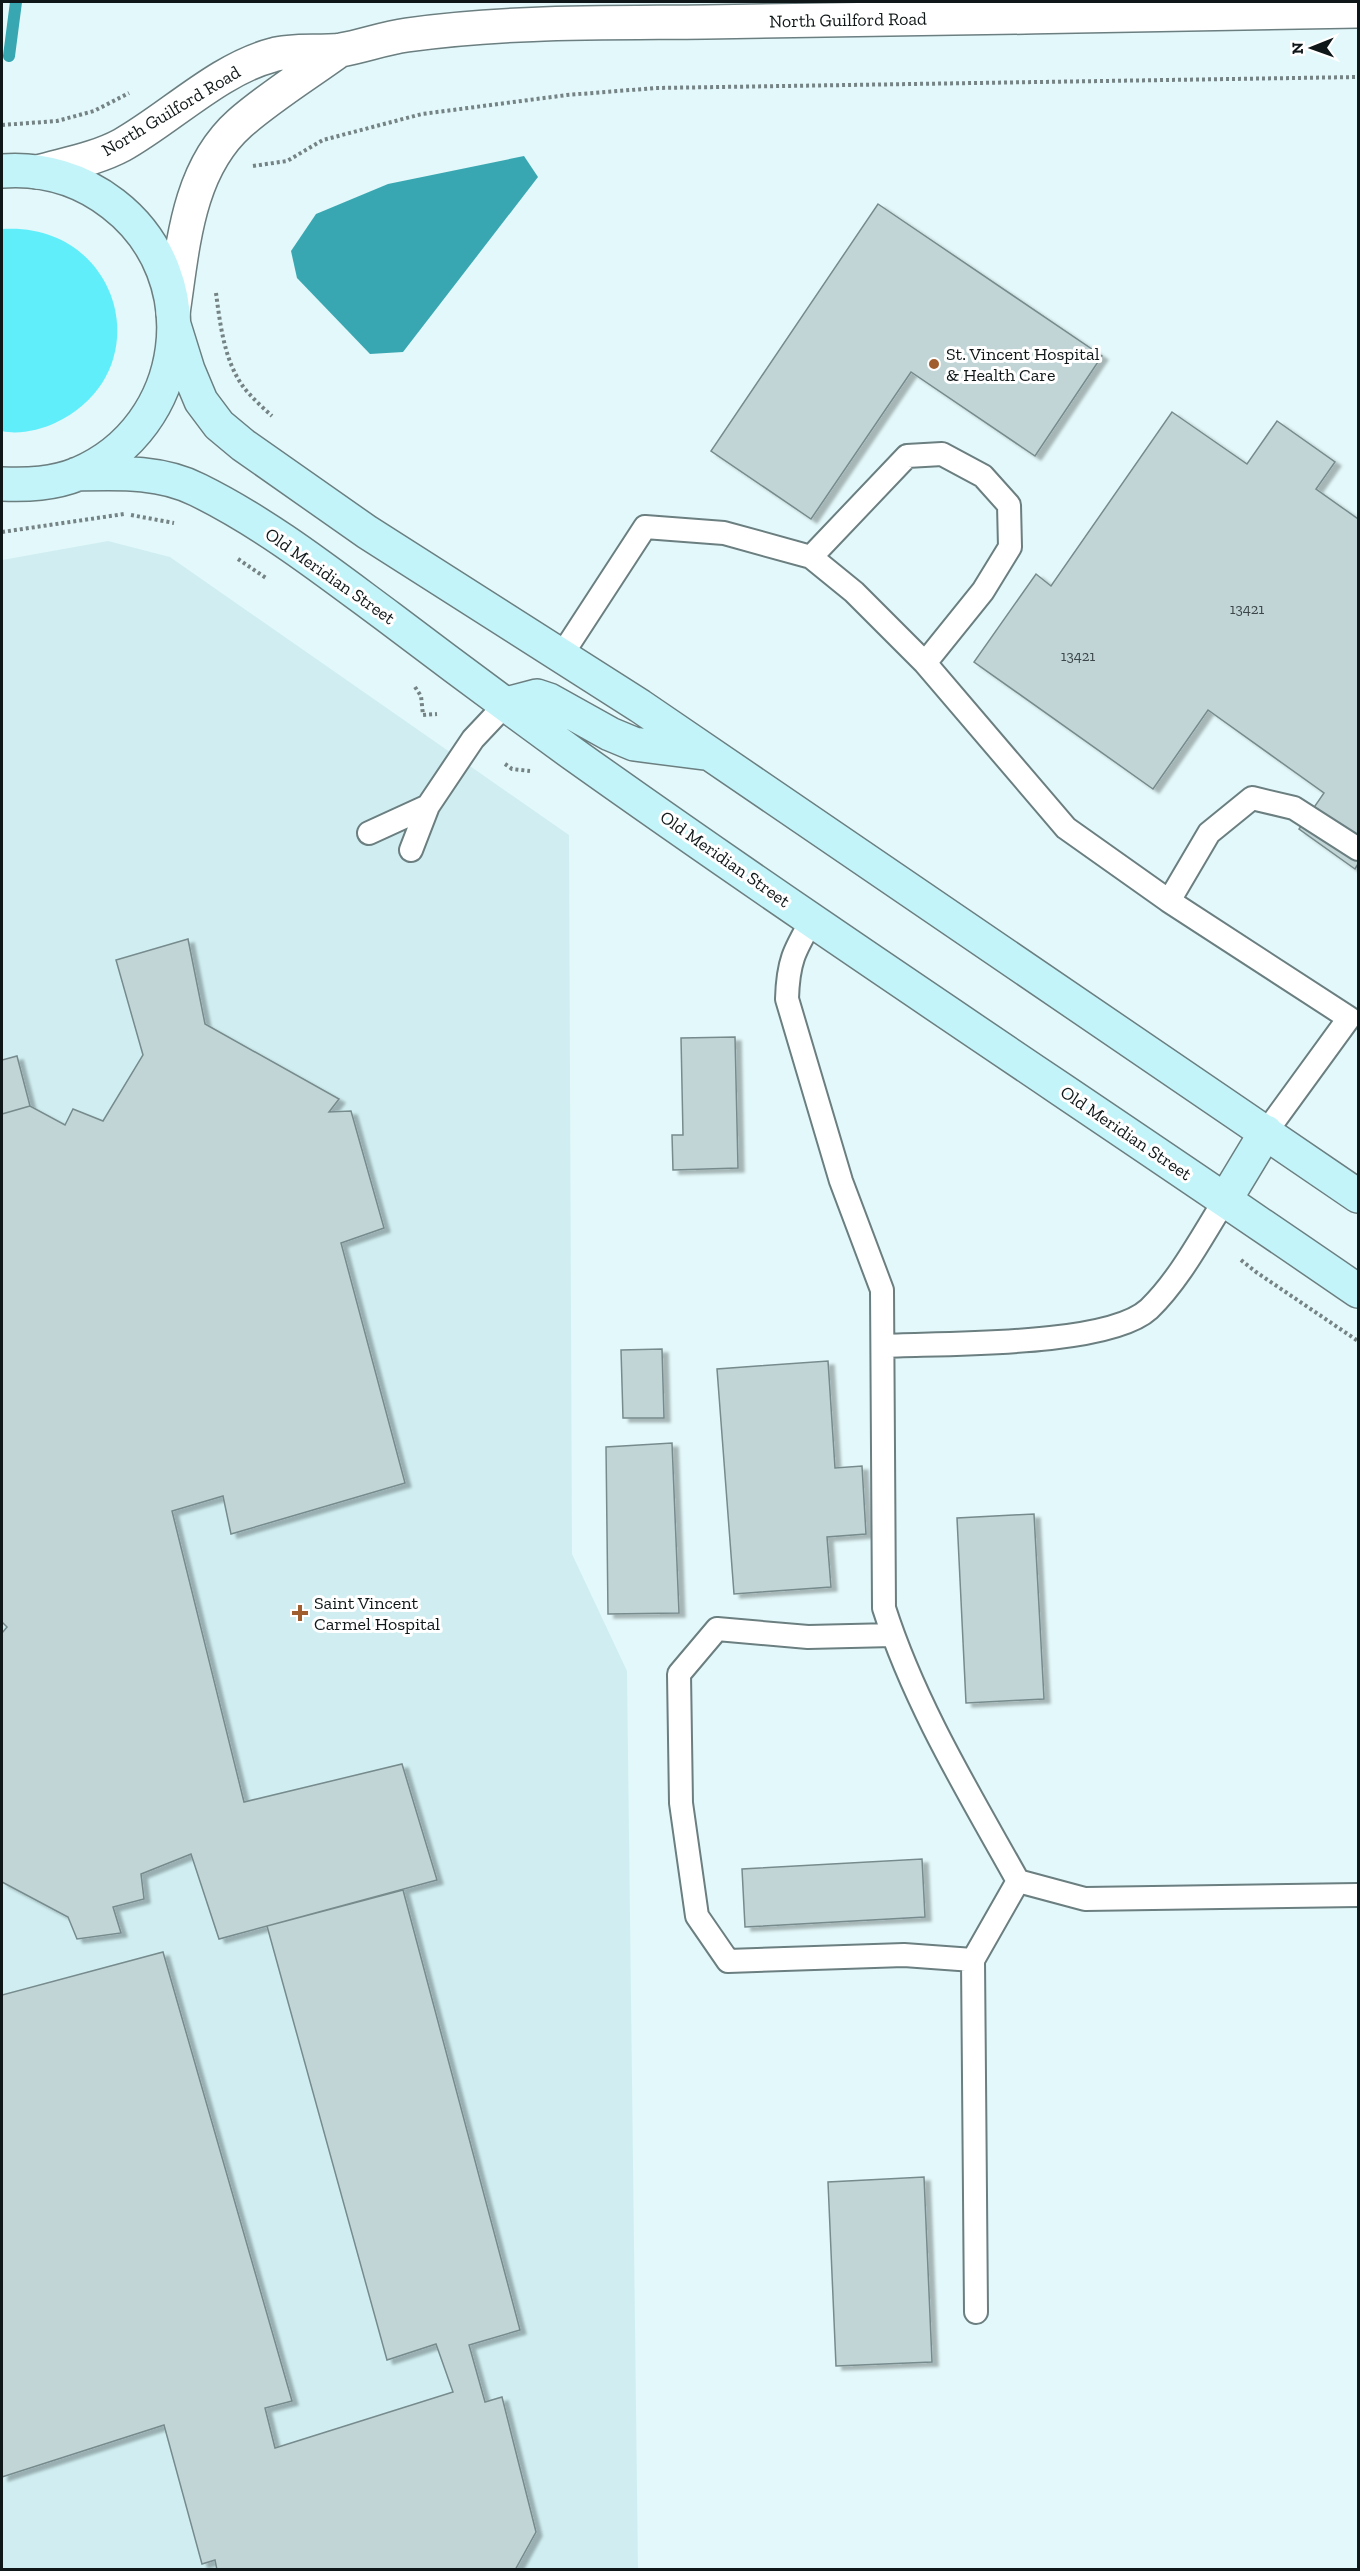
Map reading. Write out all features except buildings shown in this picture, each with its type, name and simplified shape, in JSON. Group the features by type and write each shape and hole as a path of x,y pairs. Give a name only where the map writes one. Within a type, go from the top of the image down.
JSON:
{"main road":[{"path":"2,171 38,172 61,177 93,190 122,210 138,227 162,267 170,290 174,319 173,351 166,378 141,425 123,445 102,461 77,474 11,488"},
{"path":"174,319 197,390 219,425 243,445 367,532 640,706 1200,1090 1359,1196"},
{"name":"Old Meridian Street","path":"77,474 158,476 196,489 318,564 506,704 812,920 1359,1291"},
{"path":"506,704 537,696 634,744 709,753"},
{"path":"1225,1200 1266,1132"}],"street":[{"name":"North Guilford Road","path":"38,172 96,156 118,147 205,89 239,69 274,54 340,50 404,35 488,27 1359,10"},
{"name":"North Guilford Road","path":"174,319 187,224 205,168 219,146 240,124 340,50"}],"lane":[{"path":"812,557 907,456 942,454 982,476 1010,505 1010,547 983,591 925,663"},
{"path":"561,656 645,526 724,534 812,557 854,592 925,663 1066,828 1168,901 1354,1011 1266,1132"},
{"path":"411,850 428,806 473,739 506,704"},
{"path":"1168,901 1209,832 1252,798 1294,808 1359,849"},
{"path":"369,833 428,806"},
{"path":"812,920 793,952 788,970 787,999 841,1181 882,1290 884,1608 892,1635 933,1727 1018,1881 1084,1899 1359,1895"},
{"path":"883,1346 1052,1338 1107,1329 1132,1320 1148,1309 1167,1287 1225,1200"},
{"path":"892,1635 808,1637 717,1629 679,1674 681,1803 697,1916 728,1961 904,1955 973,1960"},
{"path":"976,2312 973,1960 1018,1881"}],"path":[{"path":"246,167 287,161 323,140 422,114 567,95 656,88 1359,77"},
{"path":"2,125 57,121 94,111 134,90"},
{"path":"216,291 226,349 242,386 259,403"},
{"path":"2,532 126,514 176,524"},
{"path":"228,553 276,585"},
{"path":"410,681 421,696 423,715 437,714"},
{"path":"1241,1260 1359,1341"}],"shaded area":[{"path":"524,156 538,177 403,352 370,354 297,278 291,251 316,214 388,184"},
{"path":"2,229 43,233 76,249 100,273 114,304 117,337 109,370 89,400 55,423 22,432 2,431"},
{"name":"Saint Vincent Carmel Hospital","path":"108,541 170,557 569,835 572,1554 627,1671 638,2569 2,2570 2,560"}],"waterway":[{"path":"9,56 16,2"}],"place":[{"name":"St. Vincent Hospital & Health Care","path":"934,364"},
{"name":"Saint Vincent Carmel Hospital","path":"300,1613"}]}
